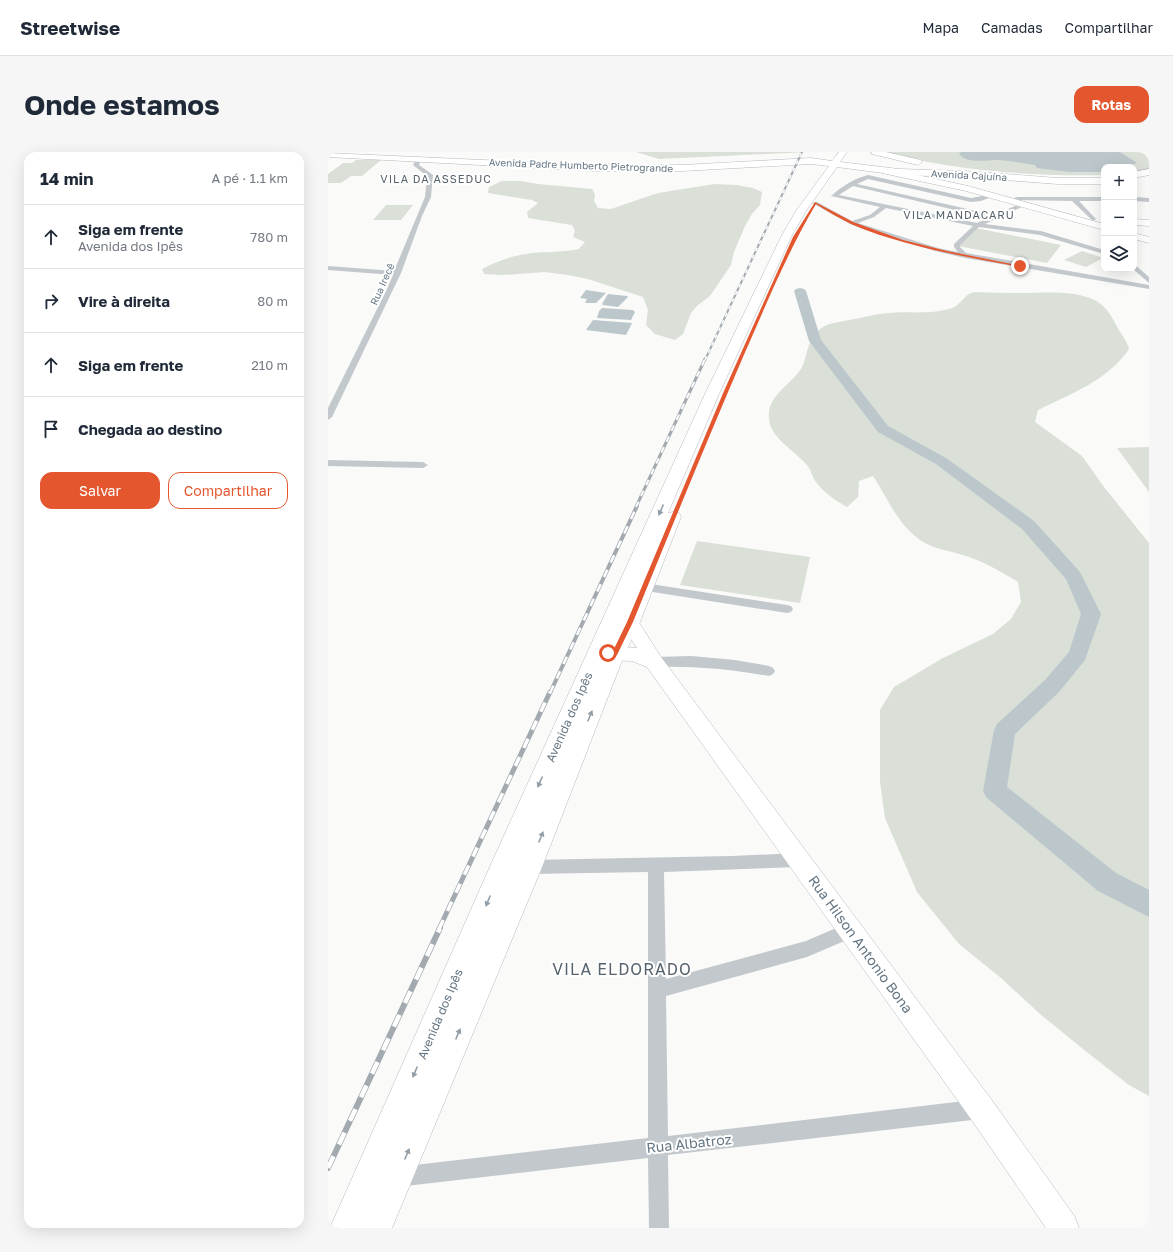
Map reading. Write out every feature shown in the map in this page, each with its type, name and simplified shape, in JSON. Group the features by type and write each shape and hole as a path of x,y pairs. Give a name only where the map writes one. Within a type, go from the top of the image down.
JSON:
{"main road":[{"name":"Avenida Padre Humberto Pietrogrande","path":"345,152 531,162 575,167 689,163 784,156 840,157"},
{"path":"875,152 918,162"},
{"name":"Avenida Padre Humberto Pietrogrande","path":"328,155 418,160 531,162"},
{"path":"784,156 840,157"},
{"name":"Avenida Padre Humberto Pietrogrande","path":"624,165 698,168 840,157"},
{"name":"Avenida Cajuína","path":"840,157 918,162 1004,174 1101,177"},
{"name":"Avenida Cajuína","path":"840,157 872,173 927,172 1058,180 1101,181"},
{"name":"Avenida dos Ipês","path":"765,290 795,237 824,199 840,157"},
{"name":"Avenida dos Ipês","path":"347,1228 501,870 607,652 793,224 840,157"},
{"path":"927,172 1024,204 1101,226"},
{"path":"1137,174 1149,172"},
{"path":"872,173 937,180 1016,199 1075,216 1101,220"},
{"path":"946,179 943,177 946,175 964,174"},
{"path":"1137,180 1149,179"},
{"path":"1137,222 1149,223"},
{"path":"1137,237 1149,240"},
{"name":"Avenida dos Ipês","path":"621,621 644,587 724,382"},
{"name":"Rua Hilson Antonio Bona","path":"621,621 654,662 981,1109 1064,1228"},
{"path":"607,652 633,654 654,662"},
{"name":"Avenida dos Ipês","path":"374,1228 529,867 607,652"}],"street":[{"name":"Rua Irecê","path":"328,417 368,339 398,273 419,216 428,197 430,175 416,166 418,160"},
{"path":"824,199 872,173"},
{"path":"851,184 994,218"},
{"path":"824,199 885,206 978,225 1036,232 1101,251"},
{"path":"824,199 852,223 902,240 965,256 1149,287"},
{"path":"1016,199 1101,199"},
{"path":"1074,199 1093,219"},
{"path":"1137,200 1149,200"},
{"path":"965,256 957,247 957,244 978,225 1024,204"},
{"path":"852,223 872,216 885,206"},
{"path":"328,268 398,273"},
{"path":"1137,269 1149,281"},
{"path":"328,463 423,465"},
{"path":"644,587 787,609"},
{"path":"654,662 690,661 735,665 769,671"},
{"path":"529,867 732,863 799,860"},
{"path":"656,864 659,1228"},
{"path":"656,990 807,948 850,930"},
{"name":"Rua Albatroz","path":"397,1177 981,1109"}],"shaded area":[{"path":"636,152 809,152 659,159"},
{"path":"884,152 1149,152 1149,170 1137,172 1137,164 1101,164 1101,175 1050,175 964,168"},
{"path":"961,152 1120,152 1137,163 1101,164 1101,172 1069,172 1037,168 1035,165 1008,161 978,161 968,159 959,154"},
{"path":"356,160 381,160 362,176 351,176 341,183 328,183 328,174 343,163 352,163"},
{"path":"502,181 521,181 592,189 595,194 594,201 598,208 611,209 658,193 715,184 736,185 753,188 762,192 760,205 752,214 745,226 734,252 731,265 710,296 698,305 691,313 683,334 675,340 655,334 646,325 648,310 643,297 588,279 568,275 545,272 503,275 484,274 482,269 509,258 533,253 579,249 585,242 573,237 575,231 572,225 528,218 527,212 538,203 532,200 488,193 489,187"},
{"path":"386,205 413,205 401,220 373,220"},
{"path":"975,228 1061,245 1047,263 958,246"},
{"path":"1082,251 1101,257 1101,259 1086,267 1064,260"},
{"path":"586,290 606,293 596,303 585,303 587,299 580,298"},
{"path":"975,292 1067,293 1084,296 1092,299 1105,308 1126,341 1129,349 1111,369 1100,378 1076,392 1038,410 1035,422 1082,456 1104,487 1149,543 1149,1096 1129,1085 1083,1049 959,944 917,892 885,818 880,782 880,710 894,687 943,658 993,634 1011,619 1021,602 1018,582 982,562 931,546 920,540 905,527 899,519 873,476 859,481 858,497 847,507 838,502 819,486 806,464 781,441 772,428 769,420 769,412 774,400 801,369 810,342 816,333 823,327 838,322 883,314 939,311 948,309 956,306 967,296"},
{"path":"608,294 628,297 618,307 603,305 602,304"},
{"path":"602,308 633,310 635,312 631,320 597,318 599,311"},
{"path":"593,320 632,323 626,335 586,330"},
{"path":"1149,447 1149,492 1117,448"},
{"path":"697,541 810,557 800,603 680,585"}],"waterway":[{"path":"800,291 815,341 883,429 941,461 1028,525 1074,576 1091,614 1078,655 1052,686 1005,730 995,791 1107,882 1149,904"}],"railway":[{"path":"705,360 802,152"},
{"path":"636,507 705,359"},
{"path":"550,693 637,506"},
{"path":"439,929 550,692"},
{"path":"328,1168 440,928"}],"district":[{"name":"VILA DA ASSEDUC","path":"436,178"},
{"name":"VILA MANDACARU","path":"959,214"},
{"name":"VILA ELDORADO","path":"622,969"}],"route":[{"path":"608,653 615,653 630,622 726,391 768,295 795,237 815,203 852,223 902,240 937,250 1020,266"}]}
